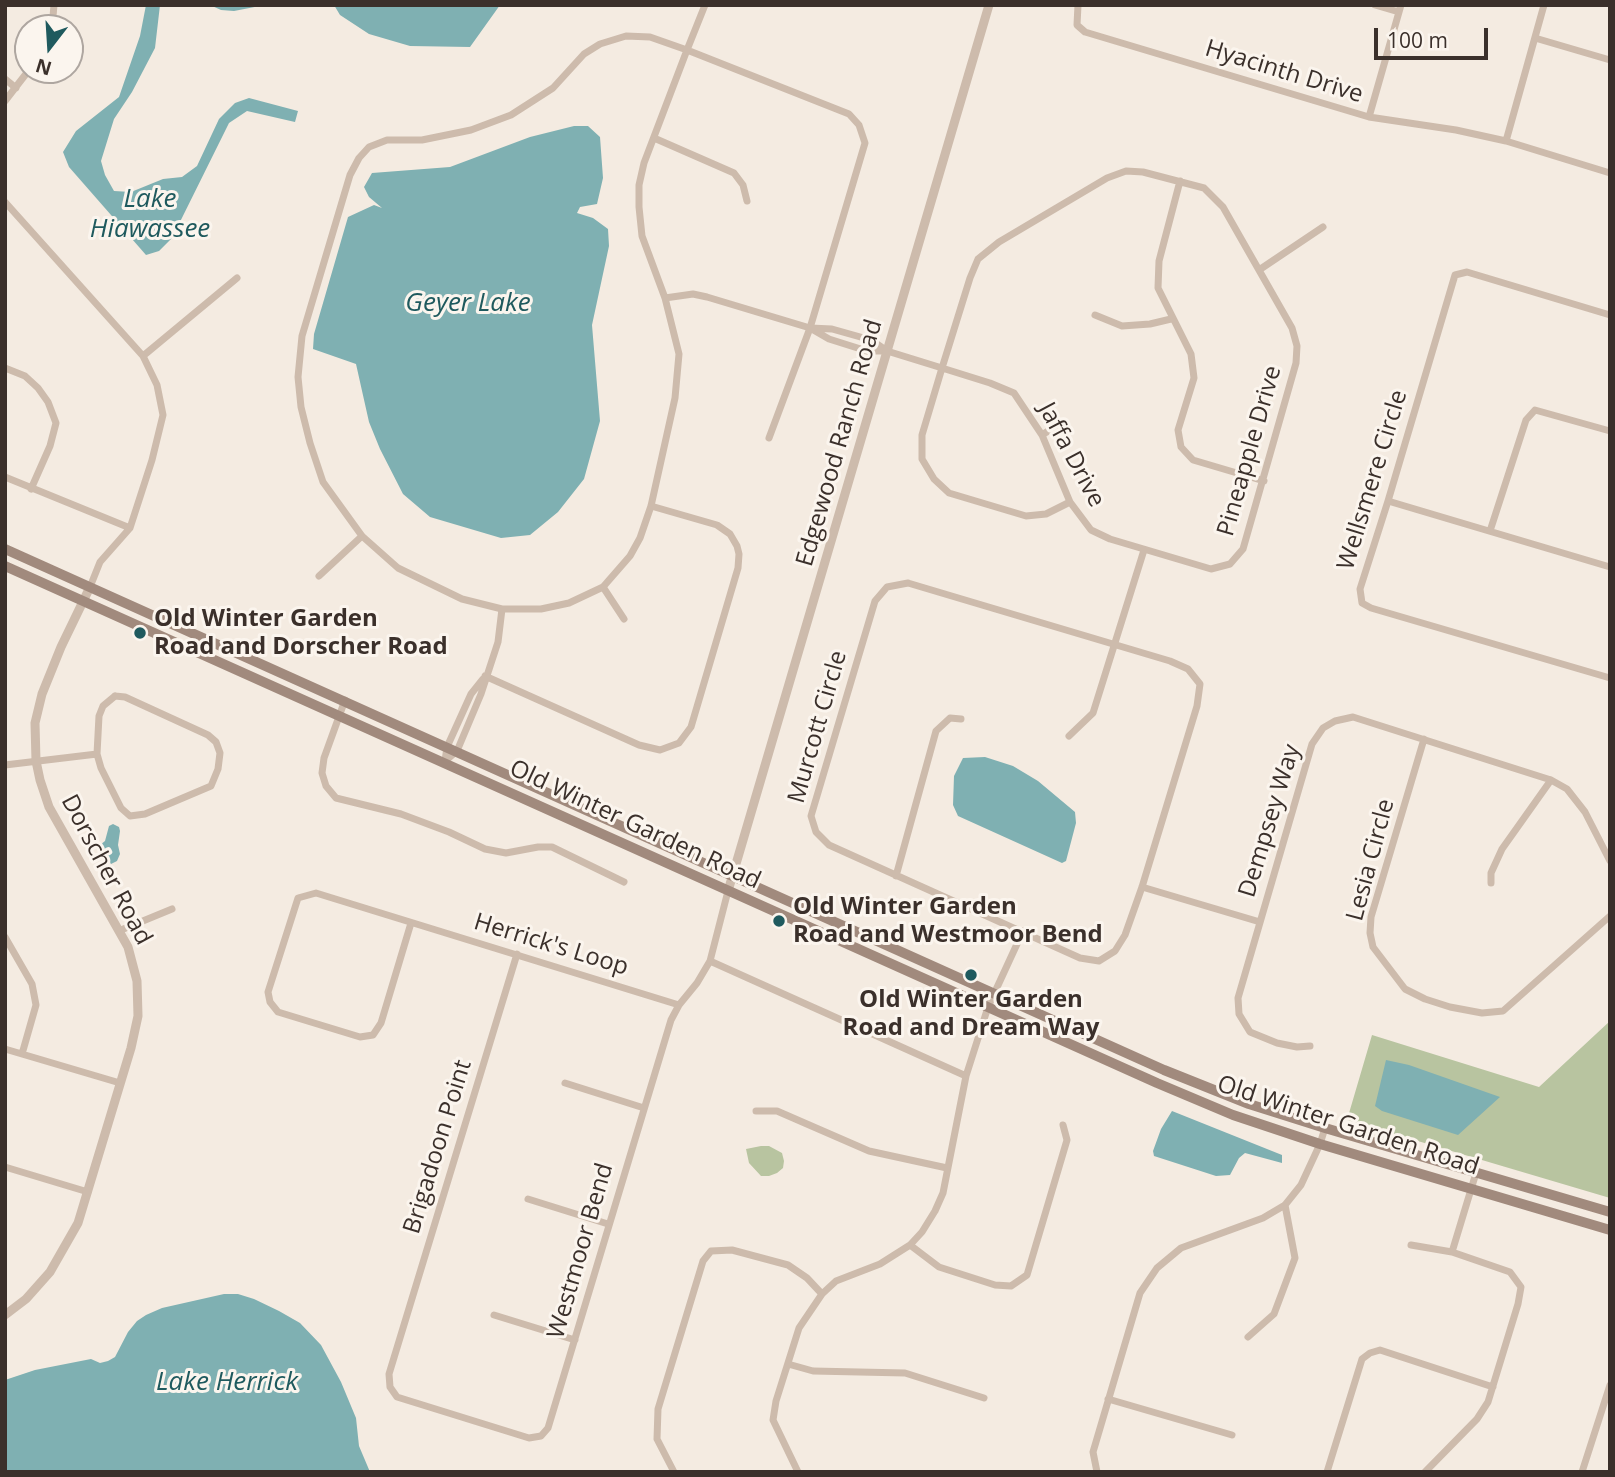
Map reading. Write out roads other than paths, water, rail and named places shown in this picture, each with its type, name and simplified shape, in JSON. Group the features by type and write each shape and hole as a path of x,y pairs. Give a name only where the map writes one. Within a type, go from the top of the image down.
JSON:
{"main road":[{"name":"Old Winter Garden Road","path":"5,549 1164,1070 1248,1104 1610,1212"},
{"name":"Old Winter Garden Road","path":"5,566 1233,1115 1320,1144 1610,1230"}],"street":[{"path":"705,5 687,50 644,163 639,186 642,236 665,298 678,354 675,398 651,506 640,538 630,556 603,587 569,603 541,609 502,610 462,598 398,568 362,536 323,482 301,407 298,377 302,335 350,175 369,147 387,140 422,140 471,130 511,115 553,88 583,54 600,44 625,36 650,37 687,50 849,114 859,125 864,143 810,328 769,438"},
{"name":"Edgewood Ranch Road","path":"727,891 989,5"},
{"name":"Hyacinth Drive","path":"1078,5 1077,25 1084,32 1368,117 1456,130 1506,141 1610,173"},
{"path":"1368,117 1400,9 1375,5"},
{"path":"1506,141 1545,5"},
{"path":"1535,38 1610,60"},
{"path":"5,79 16,88"},
{"path":"5,101 19,84"},
{"path":"654,138 734,173 743,185 747,201"},
{"name":"Pineapple Drive","path":"1070,502 1046,514 1026,516 948,493 934,479 922,459 922,435 978,259 999,242 1107,178 1126,171 1143,172 1204,188 1223,207 1292,328 1297,346 1296,363 1243,549 1230,564 1211,569 1144,550"},
{"path":"1180,181 1159,261 1158,288 1171,319 1191,354 1194,378 1178,430 1181,447 1193,460 1264,481"},
{"path":"5,202 143,356 157,385 163,415 130,528 100,562 90,587"},
{"path":"1259,270 1323,227"},
{"name":"Wellsmere Circle","path":"1609,676 1371,608 1362,603 1360,589 1455,275 1467,272 1610,315"},
{"path":"143,356 237,278"},
{"name":"Jaffa Drive","path":"665,298 693,294 810,328 832,330 871,340 887,351 1014,393 1042,435 1070,502 1091,530 1110,540 1144,550"},
{"path":"1095,315 1122,326 1171,319"},
{"path":"5,368 25,376 38,388 48,402 56,422 50,446 31,489"},
{"path":"1490,531 1526,420 1535,410 1610,431"},
{"path":"1042,435 1062,422"},
{"path":"5,477 130,528"},
{"path":"1388,501 1610,567"},
{"path":"485,676 639,745 660,750 679,743 691,727 738,568 739,554 730,534 717,525 651,506"},
{"path":"319,576 362,536"},
{"path":"1069,736 1093,713 1144,550"},
{"name":"Murcott Circle","path":"908,583 1115,644 1188,668 1200,684 1197,706 1142,887 1125,934 1115,951 1099,961 1080,958 895,876 829,845 816,832 811,816 875,601 887,586 908,583"},
{"name":"Dorscher Road","path":"5,1315 26,1299 50,1272 70,1240 88,1192 135,1030 138,998 133,961 121,930 49,807 36,761 36,723 42,694 90,587"},
{"path":"603,587 624,619"},
{"path":"445,761 452,749 471,694 485,676 498,642 502,610"},
{"path":"115,696 125,696 208,735 216,742 220,753 218,769 211,786 145,814 130,816 121,808 109,787 97,754 99,716 103,706 115,696"},
{"path":"345,700 324,758 322,773 326,786 336,798 401,814 485,849 506,853 552,847 624,882"},
{"name":"Dempsey Way","path":"1310,1046 1297,1048 1250,1032 1239,1014 1238,998 1312,744 1323,728 1335,721 1353,717 1551,780 1567,789 1585,812 1610,861"},
{"path":"895,876 936,731 950,718 961,719"},
{"name":"Lesia Circle","path":"1424,740 1371,917 1373,947 1405,989 1450,1007 1482,1013 1503,1011 1610,916"},
{"path":"5,765 97,754"},
{"path":"1491,883 1491,873 1502,849 1551,780"},
{"path":"1142,887 1260,922"},
{"name":"Westmoor Bend","path":"396,1351 389,1374 390,1387 397,1397 529,1438 541,1436 548,1428 671,1020 679,1004 697,983 710,961 727,891"},
{"name":"Herrick's Loop","path":"411,923 381,1023 373,1035 360,1037 278,1012 270,1002 268,992 298,898 316,893 679,1004"},
{"path":"121,930 172,909"},
{"path":"798,1472 773,1420 776,1401 799,1328 821,1294 836,1281 880,1264 910,1245 935,1211 943,1193 966,1076 993,993 1023,931"},
{"path":"5,937 32,984 36,1005 22,1054"},
{"name":"Brigadoon Point","path":"396,1351 517,954"},
{"path":"710,961 966,1076"},
{"path":"5,1049 120,1083"},
{"path":"565,1083 644,1108"},
{"path":"756,1111 777,1111 869,1151 947,1168"},
{"path":"910,1245 939,1267 995,1285 1011,1286 1027,1275 1067,1140 1063,1125"},
{"path":"1097,1472 1093,1452 1140,1293 1157,1268 1181,1248 1263,1218 1285,1205 1301,1185 1325,1128"},
{"path":"5,1167 88,1192"},
{"path":"1452,1252 1476,1173"},
{"path":"528,1199 608,1224"},
{"path":"1248,1337 1274,1314 1295,1258 1285,1205"},
{"path":"1411,1245 1452,1252 1510,1272 1521,1287 1488,1402 1477,1419 1425,1472"},
{"path":"674,1472 657,1439 658,1409 703,1261 711,1251 732,1250 788,1265 807,1278 821,1294"},
{"path":"494,1315 575,1340"},
{"path":"1327,1472 1362,1359 1370,1353 1380,1350 1493,1387"},
{"path":"788,1364 813,1371 905,1373 984,1398"},
{"path":"1582,1472 1610,1385"},
{"path":"1108,1399 1232,1435"}],"water":[{"name":"Lake Hiawassee","path":"146,5 160,5 155,48 114,119 101,161 114,191 131,192 163,179 182,177 197,166 219,119 235,103 249,98 298,111 295,122 247,111 229,123 172,238 159,251 146,255 69,167 63,152 76,131 119,97 140,36"},
{"path":"210,5 265,5 234,11 221,10"},
{"path":"334,5 500,5 470,47 410,46 369,34 340,15"},
{"name":"Geyer Lake","path":"574,126 588,126 600,137 603,178 597,204 580,207 577,213 593,218 608,229 609,246 592,325 600,421 584,479 558,512 530,535 501,538 430,517 403,494 369,422 356,364 313,349 314,334 348,217 374,205 382,208 369,197 364,187 372,173 450,167 530,137"},
{"path":"985,757 1013,766 1038,781 1075,812 1076,823 1066,861 1062,863 958,816 953,805 954,776 963,758"},
{"path":"113,824 119,827 120,831 120,854 117,861 111,864 100,845 105,841 109,826"},
{"path":"1386,1060 1409,1065 1500,1097 1458,1135 1382,1111 1375,1106"},
{"path":"1172,1111 1282,1155 1282,1163 1245,1153 1239,1158 1230,1175 1216,1176 1154,1156 1153,1151 1161,1129"},
{"name":"Lake Herrick","path":"224,1294 238,1294 279,1311 300,1323 321,1345 356,1418 359,1446 370,1472 5,1472 5,1380 35,1370 91,1359 100,1363 108,1361 115,1357 137,1321 146,1315 162,1308"}],"place":[{"name":"Old Winter Garden Road and Dorscher Road","path":"140,633"},
{"name":"Old Winter Garden Road and Westmoor Bend","path":"779,921"},
{"name":"Old Winter Garden Road and Dream Way","path":"971,975"}]}
